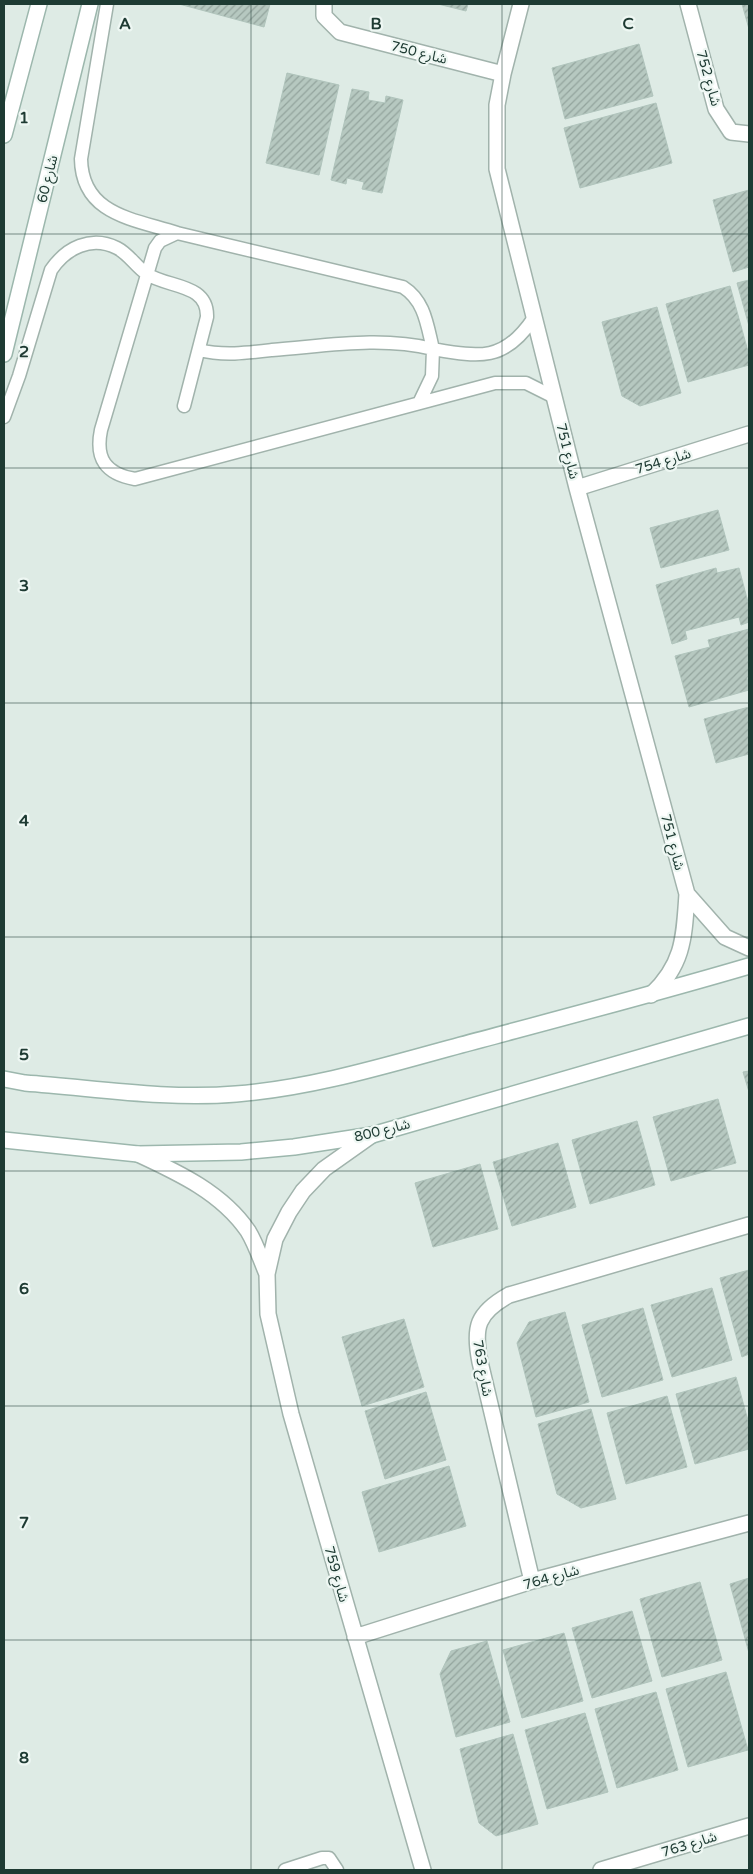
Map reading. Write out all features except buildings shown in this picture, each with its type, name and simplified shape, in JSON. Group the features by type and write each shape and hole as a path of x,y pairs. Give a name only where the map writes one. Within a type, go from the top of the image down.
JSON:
{"street":[{"path":"4,135 39,4"},
{"name":"شارع 60","path":"4,354 90,4"},
{"name":"شارع 750","path":"324,4 324,16 340,32 503,74"},
{"name":"شارع 751","path":"521,4 503,74 498,105 497,169 533,319 577,488 686,894 684,940 675,965 664,982 651,994"},
{"name":"شارع 752","path":"688,4 716,109 731,132 749,134"},
{"name":"شارع 754","path":"577,488 749,434"},
{"name":"شارع 751","path":"686,894 725,937 749,948"},
{"path":"4,1078 25,1083 179,1095 235,1094 275,1090 336,1078 749,966"},
{"name":"شارع 800","path":"4,1140 138,1154 242,1152 294,1148 372,1135 749,1026"},
{"name":"شارع 759","path":"372,1135 324,1169 303,1191 274,1239 267,1274 268,1314 291,1414 423,1870"},
{"name":"شارع 759","path":"138,1154 190,1178 221,1203 249,1232 267,1274"},
{"name":"شارع 763","path":"532,1582 480,1362 476,1340 479,1320 493,1305 509,1295 749,1225"},
{"name":"شارع 764","path":"355,1637 532,1582 749,1524"},
{"name":"شارع 763","path":"601,1870 749,1826"}],"lane":[{"path":"107,4 105,27 81,159 81,174 90,194 106,209 177,233 403,287 411,292 422,307 433,349 432,376 420,401"},
{"path":"177,233 160,241 155,248 98,444 101,458 109,469 121,476 135,479 420,401 495,383 510,382 533,386 554,397"},
{"path":"4,417 19,376 51,270 60,258 73,248 88,243 103,243 118,249 147,274 194,291 205,302 207,317 184,406"},
{"path":"199,350 218,354 373,341 413,344 470,355 486,355 521,338 533,319"},
{"path":"285,1870 322,1858 329,1858 337,1870"}]}
